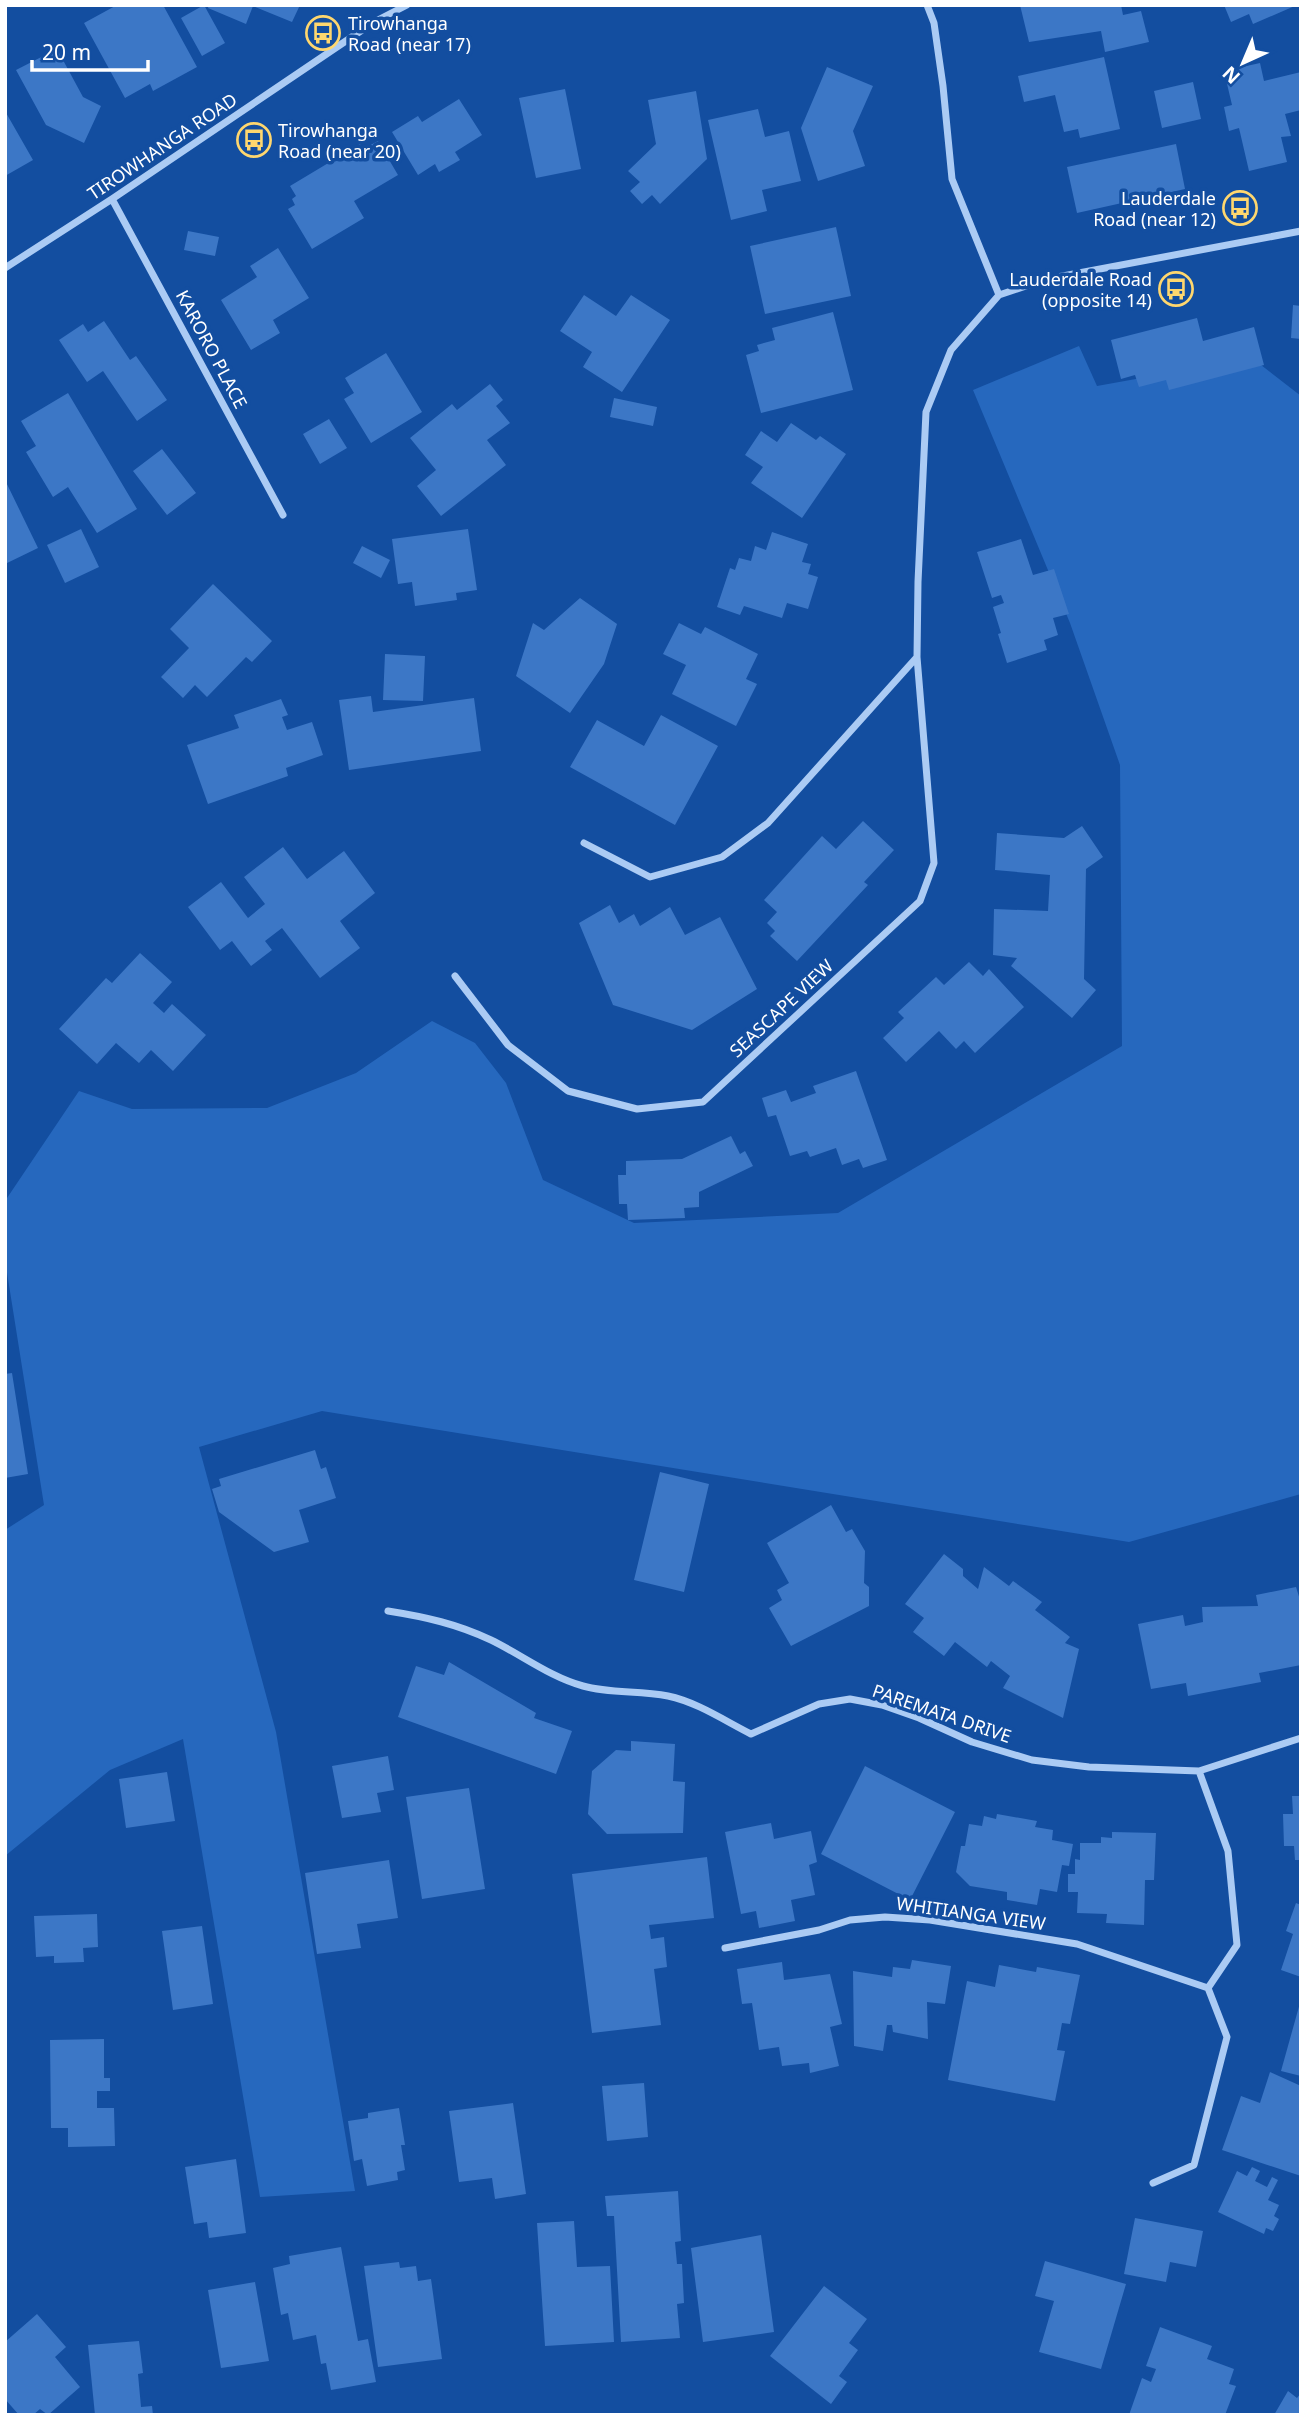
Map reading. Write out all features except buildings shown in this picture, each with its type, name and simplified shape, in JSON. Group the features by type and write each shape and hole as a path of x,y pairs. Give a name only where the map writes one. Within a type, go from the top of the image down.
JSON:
{"street":[{"name":"TIROWHANGA ROAD","path":"5,268 374,22 407,5"},
{"path":"927,5 934,23 952,179 999,295 1047,279 1301,231"},
{"name":"KARORO PLACE","path":"112,199 284,515"},
{"name":"SEASCAPE VIEW","path":"455,976 508,1045 568,1091 637,1109 703,1102 920,901 934,863 918,657 918,582 926,412 951,350 999,295"},
{"path":"584,843 650,877 722,857 768,823 918,657"},
{"name":"PAREMATA DRIVE","path":"388,1611 435,1618 490,1640 581,1686 609,1692 670,1696 751,1734 820,1704 850,1699 882,1704 972,1742 1032,1759 1089,1767 1199,1771 1301,1738"},
{"path":"1153,2183 1194,2165 1227,2037 1208,1988 1237,1945 1228,1851 1199,1771"},
{"name":"WHITIANGA VIEW","path":"725,1948 819,1930 850,1920 885,1917 929,1920 1077,1944 1208,1988"}],"shaded area":[{"path":"1079,346 1097,386 1252,358 1301,396 1301,1494 1129,1542 322,1411 199,1447 276,1732 355,2191 260,2197 183,1739 110,1770 5,1856 5,1530 44,1505 5,1260 5,1201 79,1091 132,1109 267,1108 356,1073 432,1021 475,1043 506,1083 543,1180 634,1223 838,1213 1122,1046 1120,765 1070,623 973,390"}],"place":[{"name":"Tirowhanga Road (near 17)","path":"323,33"},
{"name":"Tirowhanga Road (near 20)","path":"254,140"},
{"name":"Lauderdale Road (near 12)","path":"1240,208"},
{"name":"Lauderdale Road (opposite 14)","path":"1176,289"}]}
